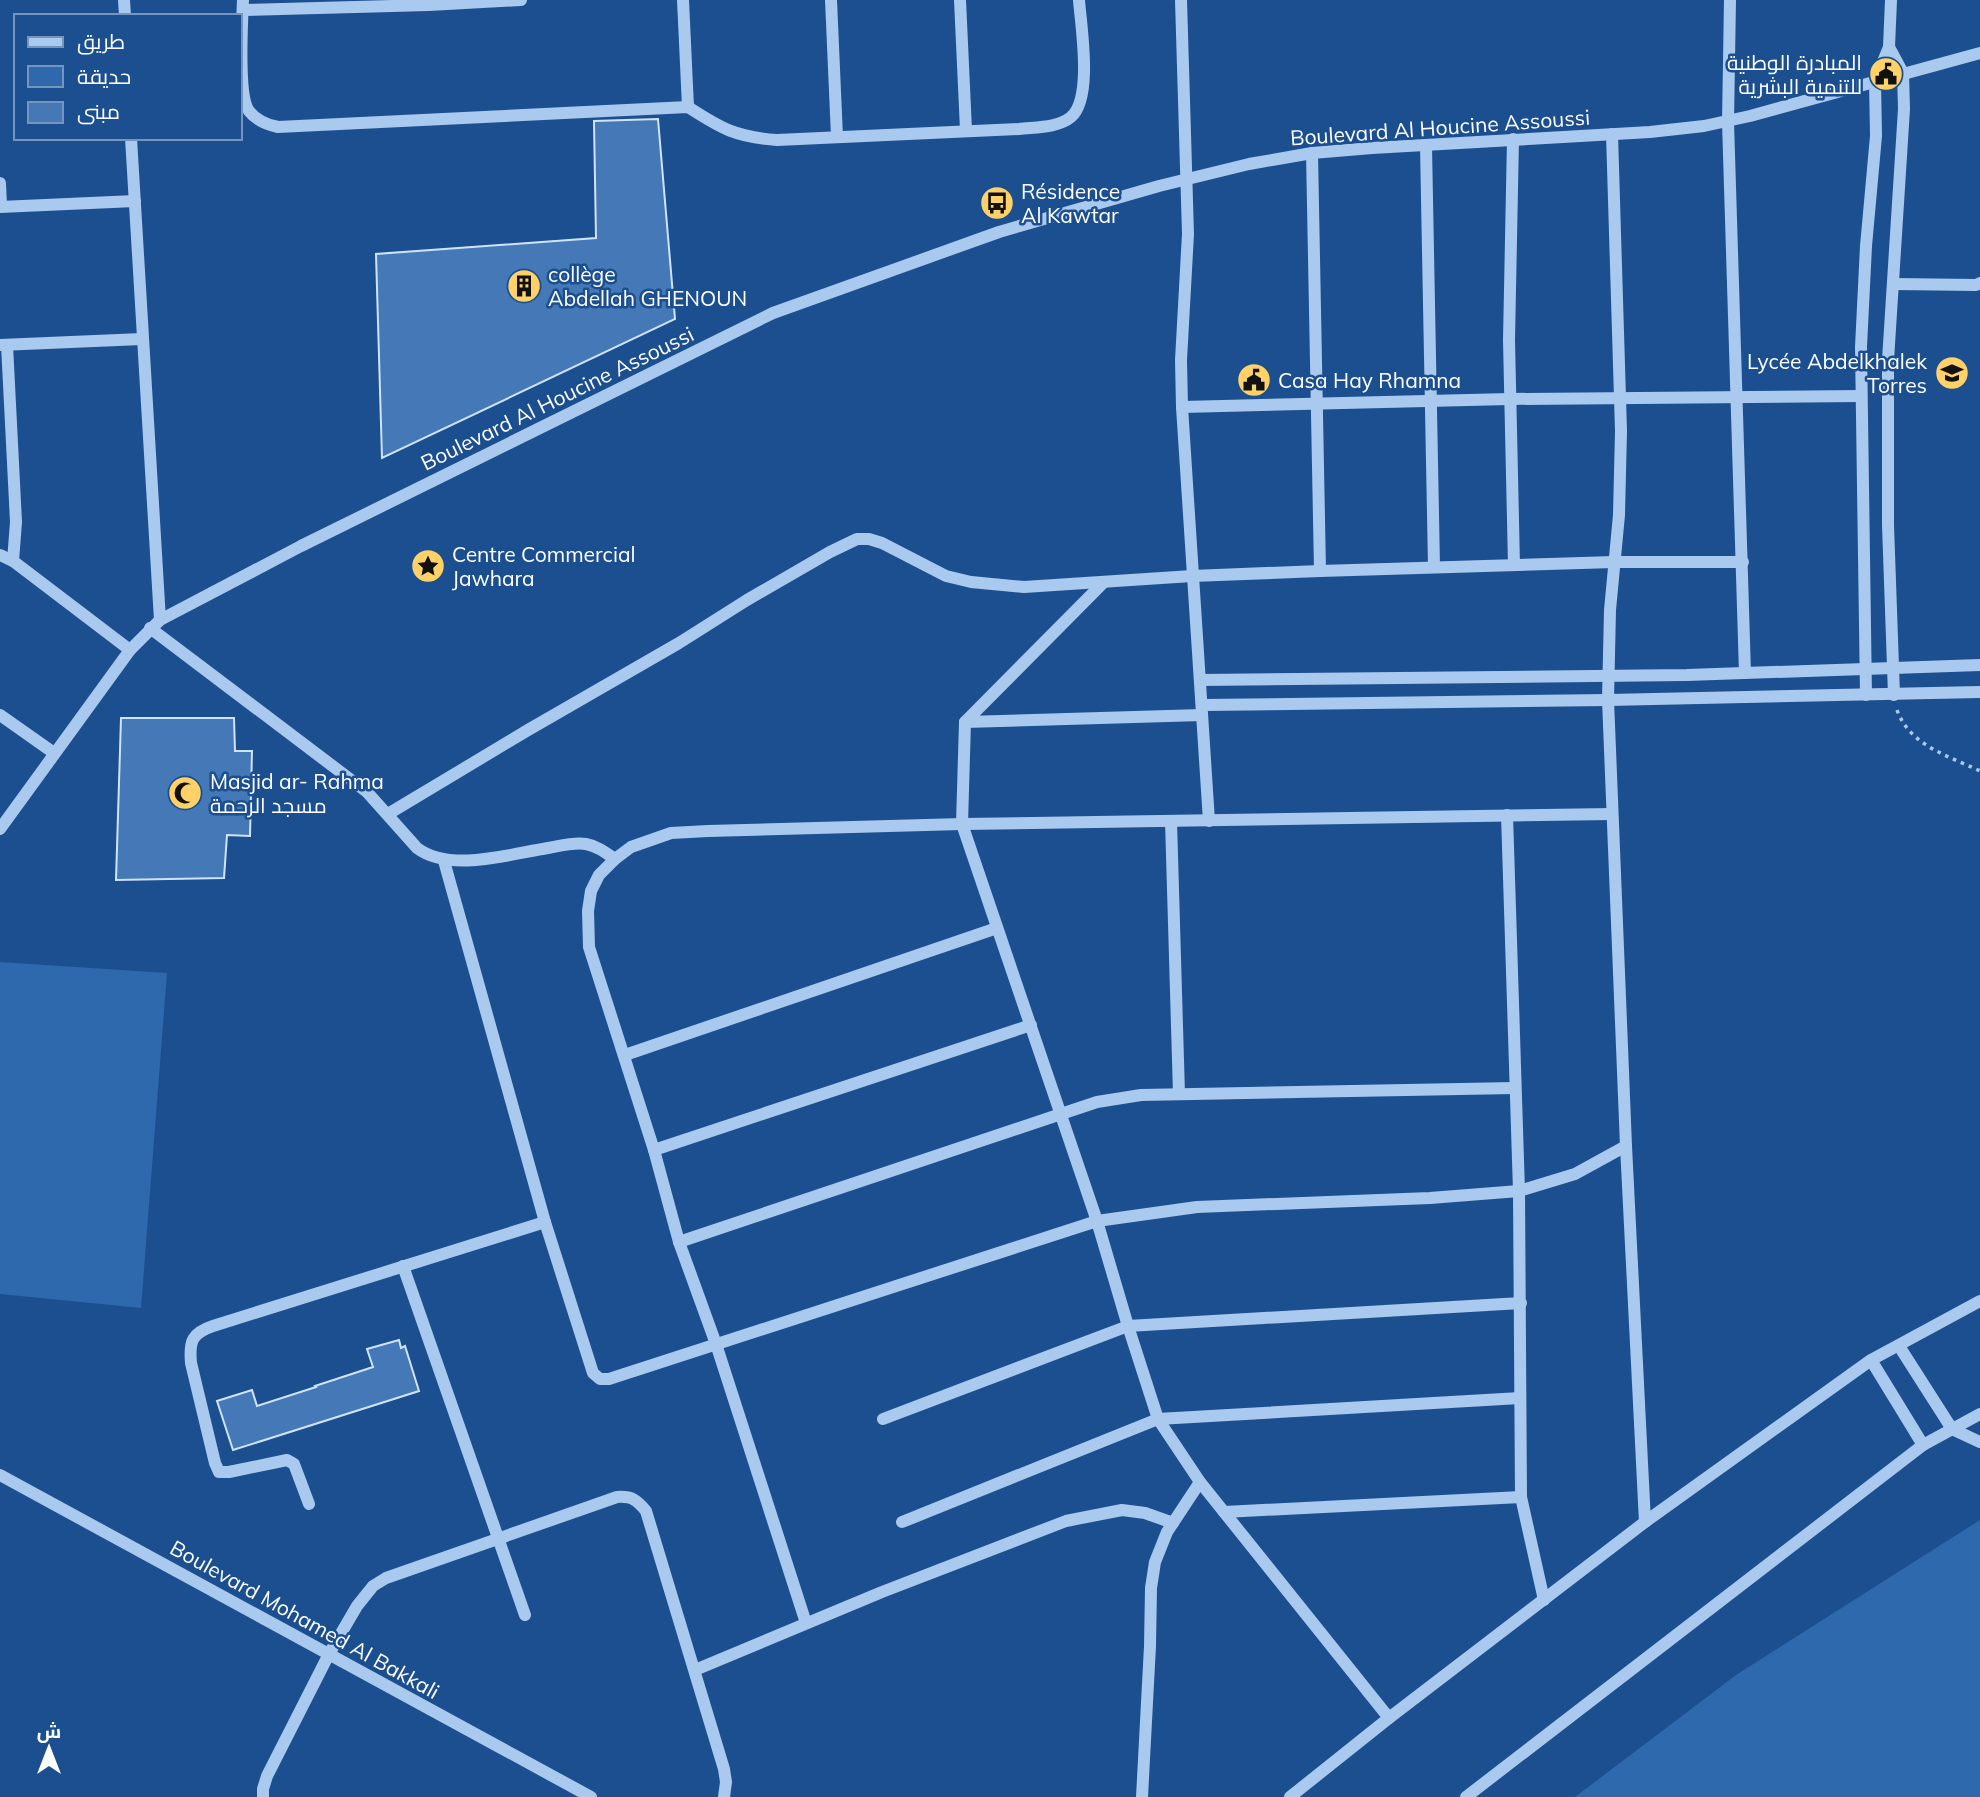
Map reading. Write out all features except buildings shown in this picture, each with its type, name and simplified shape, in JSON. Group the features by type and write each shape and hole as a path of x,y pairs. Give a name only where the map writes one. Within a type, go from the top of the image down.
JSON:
{"street":[{"path":"521,0 429,5 243,5 242,56 246,105 264,122 278,127 688,107 732,133 777,141 1038,127 1057,124 1071,117 1079,107 1084,89 1079,0"},
{"path":"683,0 688,107"},
{"path":"831,0 837,137"},
{"path":"960,0 966,130"},
{"path":"1181,0 1188,234 1182,407 1209,821"},
{"path":"1730,0 1728,122 1745,673"},
{"path":"1866,695 1861,396 1864,282 1876,136 1875,80 1889,47 1891,0"},
{"path":"1889,47 1903,73 1903,130 1887,412 1894,695"},
{"name":"Boulevard Al Houcine Assoussi","path":"0,829 130,650 155,624 300,546 773,313 999,232 1187,178 1249,164 1312,153 1681,129 1728,122 1980,53"},
{"path":"1612,134 1620,397 1619,515 1610,610 1608,700 1645,1522"},
{"path":"1513,139 1510,399 1514,565"},
{"path":"131,140 155,624 367,792 425,855 444,861 472,860 578,844 598,848 615,859"},
{"path":"1426,146 1434,567"},
{"path":"1312,153 1320,571"},
{"path":"0,183 1,206 135,201"},
{"path":"1893,284 1980,283"},
{"path":"13,561 16,522 4,345 142,340"},
{"path":"1182,407 1737,395 1861,396"},
{"path":"388,814 679,643 747,600 830,552 857,540 882,542 946,576 971,582 1024,587 1192,576 1434,567 1742,562"},
{"path":"0,555 13,561 130,650"},
{"path":"1103,583 965,723 962,824 1097,1221 1158,1419 1200,1482 1389,1718"},
{"path":"1200,680 1608,676 1980,665"},
{"path":"965,723 1202,710 1980,692"},
{"path":"0,715 54,753"},
{"path":"806,1623 716,1344 679,1242 654,1150 590,947 587,928 592,891 599,875 631,847 671,833 962,824 1612,814"},
{"path":"1507,815 1519,1191 1521,1497 1544,1600"},
{"path":"1171,821 1179,1094"},
{"path":"444,861 545,1222 593,1373 600,1379 609,1379 797,1320 1097,1221 1197,1207 1430,1198 1519,1191 1575,1174 1626,1146"},
{"path":"625,1055 997,928"},
{"path":"654,1150 1031,1025"},
{"path":"679,1242 1061,1114 1115,1099 1179,1094 1515,1088"},
{"path":"309,1504 294,1464 287,1460 219,1472 191,1363 192,1340 200,1330 545,1222"},
{"path":"403,1266 525,1615"},
{"path":"1290,1797 1645,1522 1871,1360 1980,1301"},
{"path":"883,1419 1128,1326 1521,1303"},
{"path":"1899,1346 1952,1429 1980,1442"},
{"path":"1871,1360 1923,1445"},
{"path":"902,1522 1158,1419 1520,1398"},
{"path":"1466,1797 1923,1445 1980,1414"},
{"name":"Boulevard Mohamed Al Bakkali","path":"0,1475 591,1797"},
{"path":"1142,1797 1151,1588 1155,1562 1173,1523 1200,1482"},
{"path":"263,1797 267,1776 329,1654 373,1586 386,1578 617,1497 629,1496 637,1500 646,1511 724,1769 724,1797"},
{"path":"1224,1512 1521,1497"},
{"path":"695,1670 806,1623 1066,1521 1122,1510 1145,1513 1173,1523"}],"path":[{"path":"1894,695 1899,715 1913,735 1924,744 1980,771"}],"green space":[{"path":"0,962 167,973 141,1308 0,1294"},
{"path":"1980,1520 1980,1797 1575,1797 1736,1675"}],"place":[{"name":"المبادرة الوطنية للتنمية البشرية","path":"1886,74"},
{"name":"Résidence Al Kawtar","path":"997,203"},
{"name":"collège Abdellah GHENOUN","path":"524,286"},
{"name":"Lycée Abdelkhalek Torres","path":"1952,373"},
{"name":"Casa Hay Rhamna","path":"1254,380"},
{"name":"Centre Commercial Jawhara","path":"428,566"},
{"name":"Masjid ar- Rahma مسجد الرحمة","path":"185,793"}]}
